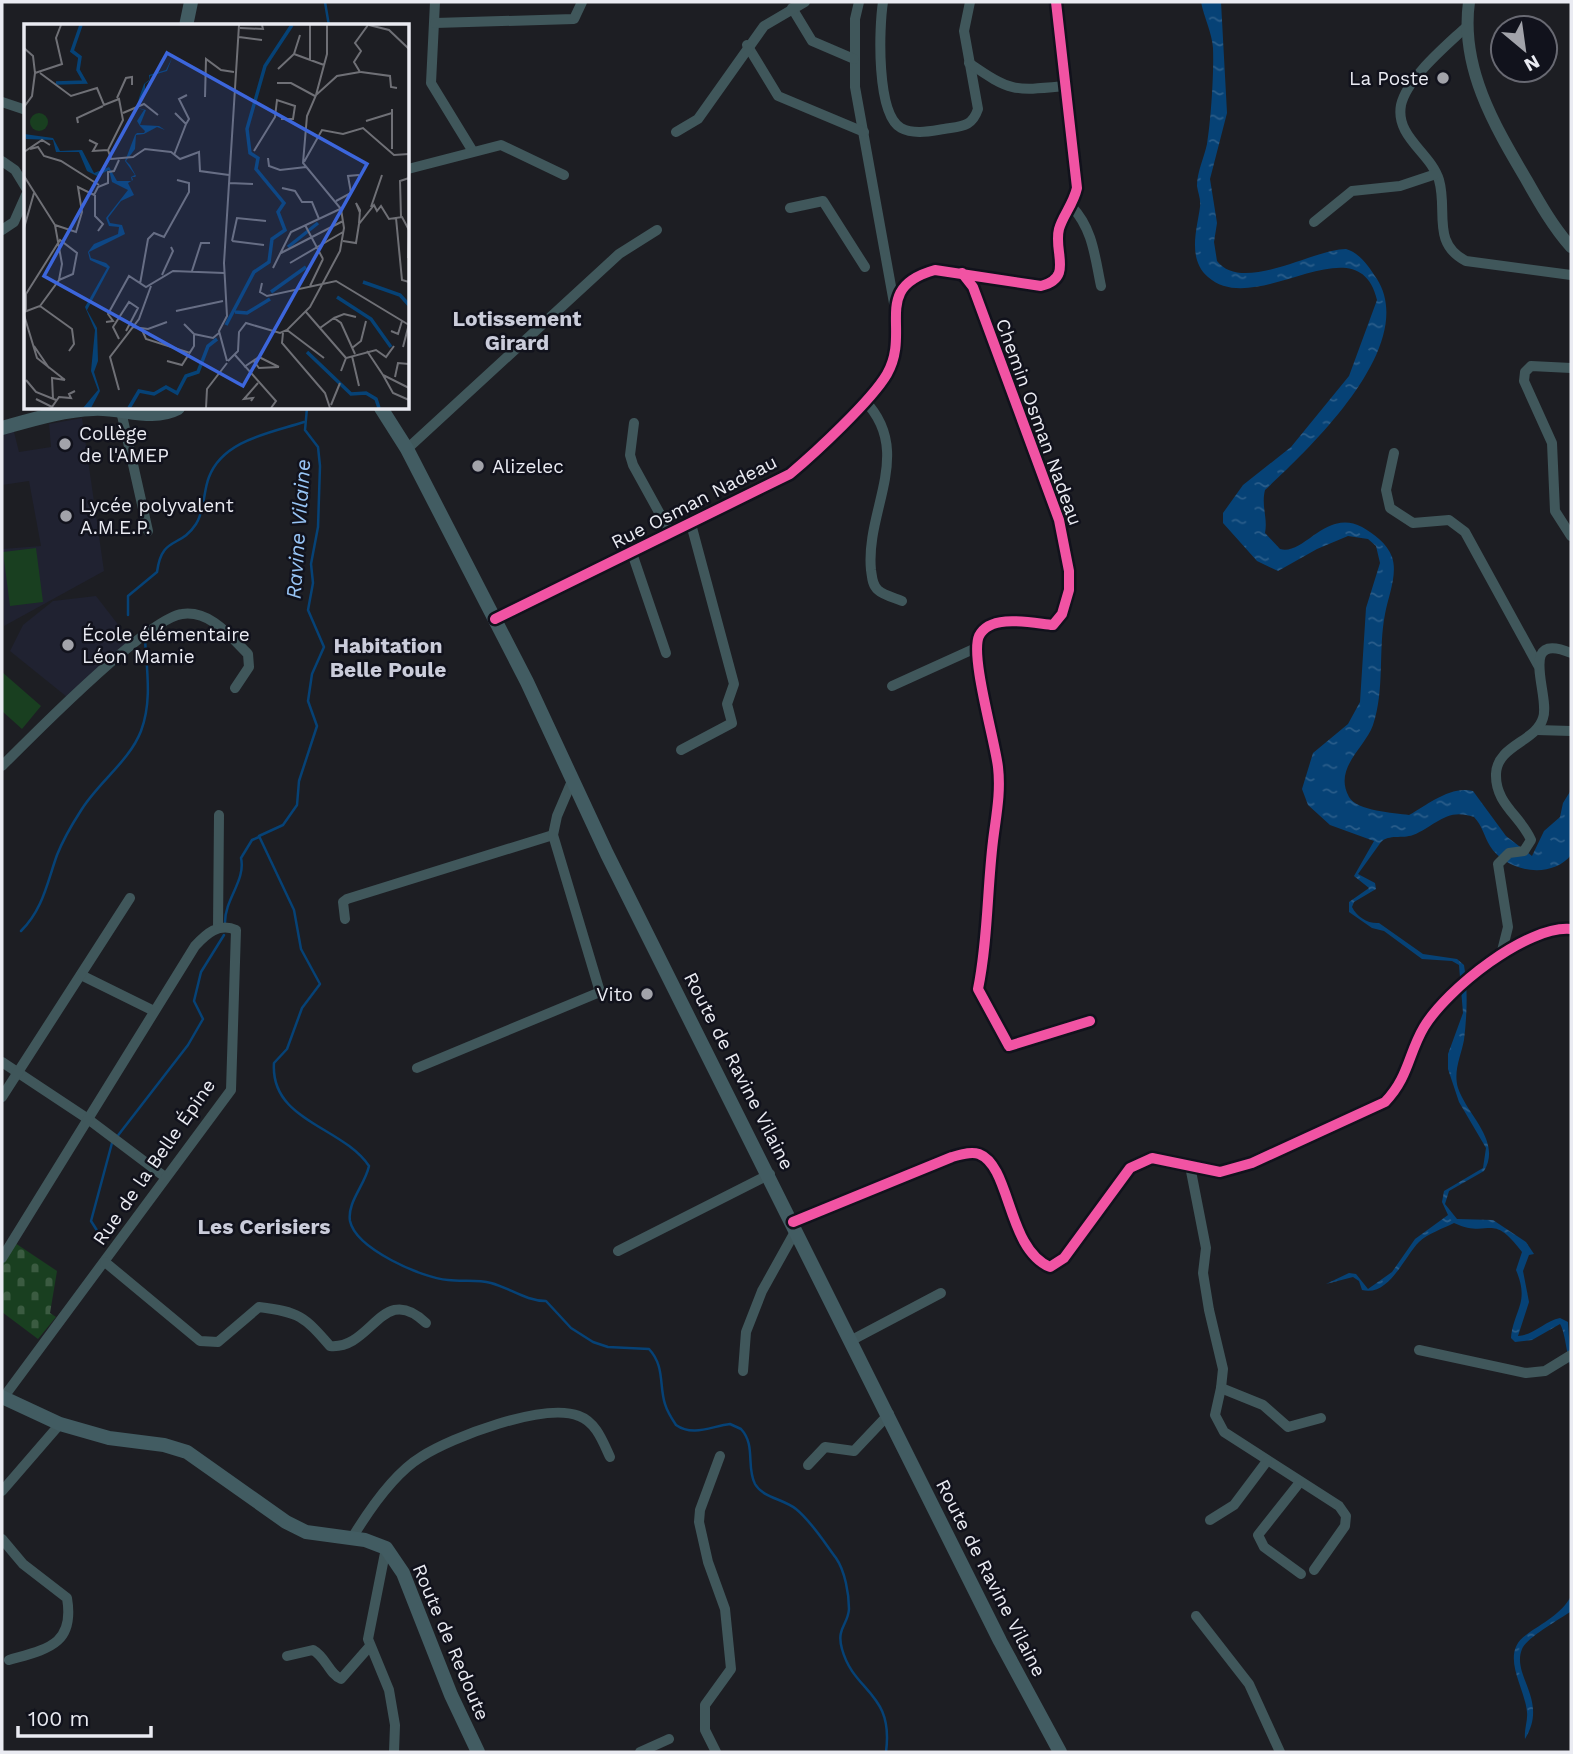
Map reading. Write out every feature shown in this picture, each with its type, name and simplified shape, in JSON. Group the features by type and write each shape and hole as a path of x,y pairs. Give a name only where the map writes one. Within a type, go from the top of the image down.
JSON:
{"main road":[{"path":"186,24 191,2"},
{"path":"2,428 75,410"},
{"path":"100,410 166,414 174,410"},
{"name":"Route de Ravine Vilaine","path":"382,410 407,449 495,620 1000,1641 1060,1752"},
{"path":"2,1398 60,1424 109,1438 164,1445 187,1452 286,1522 306,1532 352,1538 386,1548"},
{"name":"Route de Redoute","path":"386,1548 402,1573 451,1695 478,1752"}],"street":[{"path":"435,2 431,83 472,150"},
{"path":"435,23 574,19 582,2"},
{"name":"Rue Osman Nadeau","path":"495,620 790,474 811,457 885,377 897,349 894,303 855,87 854,59 859,2"},
{"path":"883,2 880,63 894,122 903,129 923,132 967,126 974,120 978,109 964,31 970,2"},
{"path":"894,303 902,288 918,274 935,270 1041,286 1055,281 1061,272 1057,241 1059,226 1072,207 1077,188 1056,2"},
{"path":"1469,2 1466,27 1476,77 1497,131 1547,214 1571,247"},
{"path":"676,132 698,118 747,45 764,26 799,4 812,41 854,59"},
{"path":"1466,27 1412,85 1400,108 1403,127 1436,174 1443,239 1454,253 1482,264 1571,275"},
{"path":"747,45 778,96 864,132"},
{"path":"969,63 1002,85 1025,90 1065,86"},
{"path":"2,102 24,109"},
{"path":"410,168 472,150 501,145 564,175"},
{"path":"2,161 15,170 24,185"},
{"path":"1314,222 1352,191 1400,186 1436,174"},
{"path":"2,230 13,222 24,199"},
{"path":"790,208 824,201 865,267"},
{"path":"1072,207 1082,217 1090,235 1101,286"},
{"path":"407,449 619,254 657,230"},
{"name":"Chemin Osman Nadeau","path":"962,272 973,287 1059,520 1069,571 1069,590 1062,614 1053,625 995,622 984,628 977,639 978,647"},
{"path":"1571,368 1531,366 1525,372 1524,381 1552,443 1555,511 1571,536"},
{"path":"864,400 878,415 883,427 888,468 884,492 872,530 869,551 872,579 878,590 902,601"},
{"path":"121,411 148,531"},
{"path":"634,423 630,455 632,465 671,534"},
{"path":"1394,453 1386,490 1390,508 1413,523 1449,520 1465,532 1538,665 1545,705 1544,718 1537,730 1501,758 1496,772 1503,802 1531,840 1530,846 1524,851 1508,853 1498,864 1508,927 1501,955"},
{"path":"681,750 732,723 727,704 734,684 691,524"},
{"path":"632,553 666,653"},
{"path":"2,766 142,636 180,614 197,615 214,622 248,654 249,667 235,688"},
{"path":"892,686 978,647 998,767 999,811 993,840 985,954 978,989 1009,1046 1090,1021"},
{"path":"1538,665 1540,656 1546,650 1555,648 1571,653"},
{"path":"1537,730 1571,731"},
{"path":"417,1068 600,992 553,835 557,816 572,780"},
{"path":"2,1258 195,946 205,935 218,928 219,815"},
{"path":"345,919 343,902 347,899 553,835"},
{"path":"2,1097 130,898"},
{"name":"Rue de la Belle Épine","path":"2,1398 231,1090 237,937 236,930 229,927 218,928"},
{"path":"743,1371 746,1332 762,1291 794,1226 952,1157 968,1153 980,1154 996,1169 1009,1212 1032,1253 1050,1267 1063,1258 1130,1168 1152,1158 1220,1171 1252,1163 1385,1102 1399,1086 1422,1030 1433,1013 1459,988 1526,937 1556,928 1571,929"},
{"path":"82,975 154,1011"},
{"path":"2,1062 88,1119 165,1177"},
{"path":"1190,1166 1206,1248 1203,1273 1209,1310 1223,1369 1215,1409 1219,1426 1231,1439 1339,1506 1347,1521 1314,1570"},
{"path":"618,1251 770,1174"},
{"path":"105,1262 200,1341 218,1342 259,1307 284,1310 307,1319 330,1346 341,1347 354,1341 383,1316 399,1308 412,1309 426,1323"},
{"path":"852,1340 941,1293"},
{"path":"1419,1350 1526,1373 1545,1371 1571,1355"},
{"path":"1221,1388 1263,1405 1288,1427 1321,1418"},
{"path":"352,1538 368,1512 420,1457 502,1424 555,1413 581,1416 599,1435 610,1457"},
{"path":"808,1465 825,1447 854,1451 889,1414"},
{"path":"2,1491 60,1424"},
{"path":"716,1752 705,1731 705,1706 731,1669 725,1609 708,1562 699,1522 700,1510 720,1456"},
{"path":"1210,1520 1234,1505 1267,1461"},
{"path":"1300,1482 1258,1535 1264,1548 1301,1574"},
{"path":"2,1539 23,1564 67,1598 71,1619 62,1637 45,1650 9,1660"},
{"path":"386,1548 368,1633 370,1646 388,1690 395,1725 394,1752"},
{"path":"1196,1616 1249,1684 1280,1752"},
{"path":"288,1656 317,1651 335,1676 341,1679 370,1646"},
{"path":"640,1752 669,1739"}],"shaded area":[{"name":"Lycée polyvalent A.M.E.P.","path":"82,418 104,571 4,626 2,549 41,546 29,481 2,485 2,433 13,428 19,452 51,447 49,424"},
{"name":"École élémentaire Léon Mamie","path":"96,596 130,640 67,697 10,651 23,625 53,601"}],"green space":[{"path":"36,548 43,602 10,606 3,552"},
{"path":"2,672 41,706 22,729 2,711"},
{"path":"12,1241 57,1271 50,1313 56,1317 38,1339 2,1312 2,1258"}],"water":[{"path":"1201,2 1221,2 1227,113 1210,179 1217,223 1214,242 1217,261 1228,270 1260,272 1346,249 1360,257 1371,270 1386,306 1383,334 1372,364 1353,394 1331,423 1265,490 1264,496 1265,533 1280,549 1298,546 1337,523 1349,523 1362,527 1383,543 1394,564 1383,628 1377,712 1369,734 1347,768 1345,787 1349,797 1353,802 1368,808 1409,815 1448,793 1473,791 1506,836 1532,856 1544,831 1560,817 1563,803 1571,790 1571,855 1562,863 1541,870 1517,867 1497,855 1474,817 1456,814 1413,835 1388,838 1381,842 1358,874 1375,883 1376,889 1354,902 1352,907 1363,919 1379,923 1423,954 1457,959 1464,965 1466,1021 1457,1082 1462,1098 1481,1128 1489,1149 1484,1171 1449,1191 1445,1204 1457,1219 1493,1220 1526,1242 1534,1254 1529,1255 1523,1271 1529,1302 1518,1336 1560,1318 1568,1322 1571,1368 1560,1324 1532,1340 1515,1342 1511,1338 1521,1298 1522,1290 1516,1270 1522,1252 1511,1239 1496,1229 1476,1229 1454,1223 1426,1236 1388,1282 1372,1291 1362,1290 1359,1281 1353,1277 1326,1284 1349,1273 1356,1274 1368,1289 1392,1272 1415,1239 1448,1215 1442,1202 1444,1191 1483,1168 1486,1148 1459,1102 1448,1069 1448,1054 1463,1013 1459,965 1452,961 1422,959 1384,931 1372,928 1349,912 1349,902 1369,888 1354,876 1374,841 1330,825 1308,805 1302,789 1313,753 1348,724 1360,702 1366,608 1380,563 1376,546 1368,539 1348,536 1317,549 1278,571 1257,561 1223,523 1223,513 1243,485 1291,447 1349,376 1377,300 1366,278 1349,269 1328,269 1252,287 1228,287 1208,277 1197,262 1195,244 1200,204 1197,186 1208,134 1213,58 1211,37"},
{"path":"1571,1596 1570,1612 1536,1634 1522,1649 1521,1669 1533,1712 1525,1739 1527,1712 1514,1652 1526,1635 1557,1613"}],"waterway":[{"name":"Ravine Vilaine","path":"325,2 329,24"},
{"name":"Ravine Vilaine","path":"307,410 305,430 318,447 320,466 318,527 311,564 313,583 308,610 324,647 312,674 308,701 317,726 299,781 297,805 283,825 259,836 294,910 301,949 320,984 302,1008 287,1049 274,1063 276,1082 283,1098 295,1111 357,1152 369,1166 350,1214 350,1221 364,1242 392,1260 423,1274 454,1281 485,1282 532,1299 546,1301 571,1328 593,1342 608,1347 649,1349 660,1369 663,1397 676,1425 689,1430 703,1430 730,1424 741,1429 750,1449 755,1484 763,1492 802,1514 818,1532 842,1569 849,1603 840,1636 842,1649 855,1675 879,1705 887,1732 886,1752"},
{"path":"128,615 128,596 157,572 159,560 167,547 184,537 196,524 209,477 225,454 263,434 304,422"},
{"path":"21,931 39,905 57,855 73,823 87,801 129,753 141,731 148,698 145,640"},
{"name":"Ravine Vilaine","path":"225,922 228,905 241,874 241,858 252,840 259,837"},
{"name":"Ravine Vilaine","path":"116,1138 188,1045 203,1019 194,1001 201,972 224,935"},
{"name":"Ravine Vilaine","path":"98,1232 91,1221 112,1143"}],"cycle path":[{"path":"495,619 790,474 828,440 880,385 894,358 898,299 904,288 915,278 935,270 1041,286 1057,277 1060,271 1059,229 1077,188 1056,2"},
{"path":"962,273 973,287 1059,520 1069,571 1069,590 1062,614 1053,625 1002,622 992,624 979,636 978,661 996,755 999,786 984,952 978,989 1009,1046 1090,1021"},
{"path":"793,1222 952,1157 976,1153 989,1162 998,1174 1025,1243 1036,1257 1050,1267 1064,1258 1130,1168 1152,1158 1220,1172 1252,1163 1385,1102 1399,1084 1424,1027 1450,995 1511,948 1533,937 1571,929"}],"place":[{"name":"La Poste","path":"1443,78"},
{"name":"Collège de l'AMEP","path":"65,444"},
{"name":"Alizelec","path":"478,466"},
{"name":"Lycée polyvalent A.M.E.P.","path":"66,516"},
{"name":"École élémentaire Léon Mamie","path":"68,645"},
{"name":"Vito","path":"647,994"}],"district":[{"name":"Lotissement Girard","path":"517,330"},
{"name":"Habitation Belle Poule","path":"388,657"},
{"name":"Les Cerisiers","path":"264,1226"}]}
